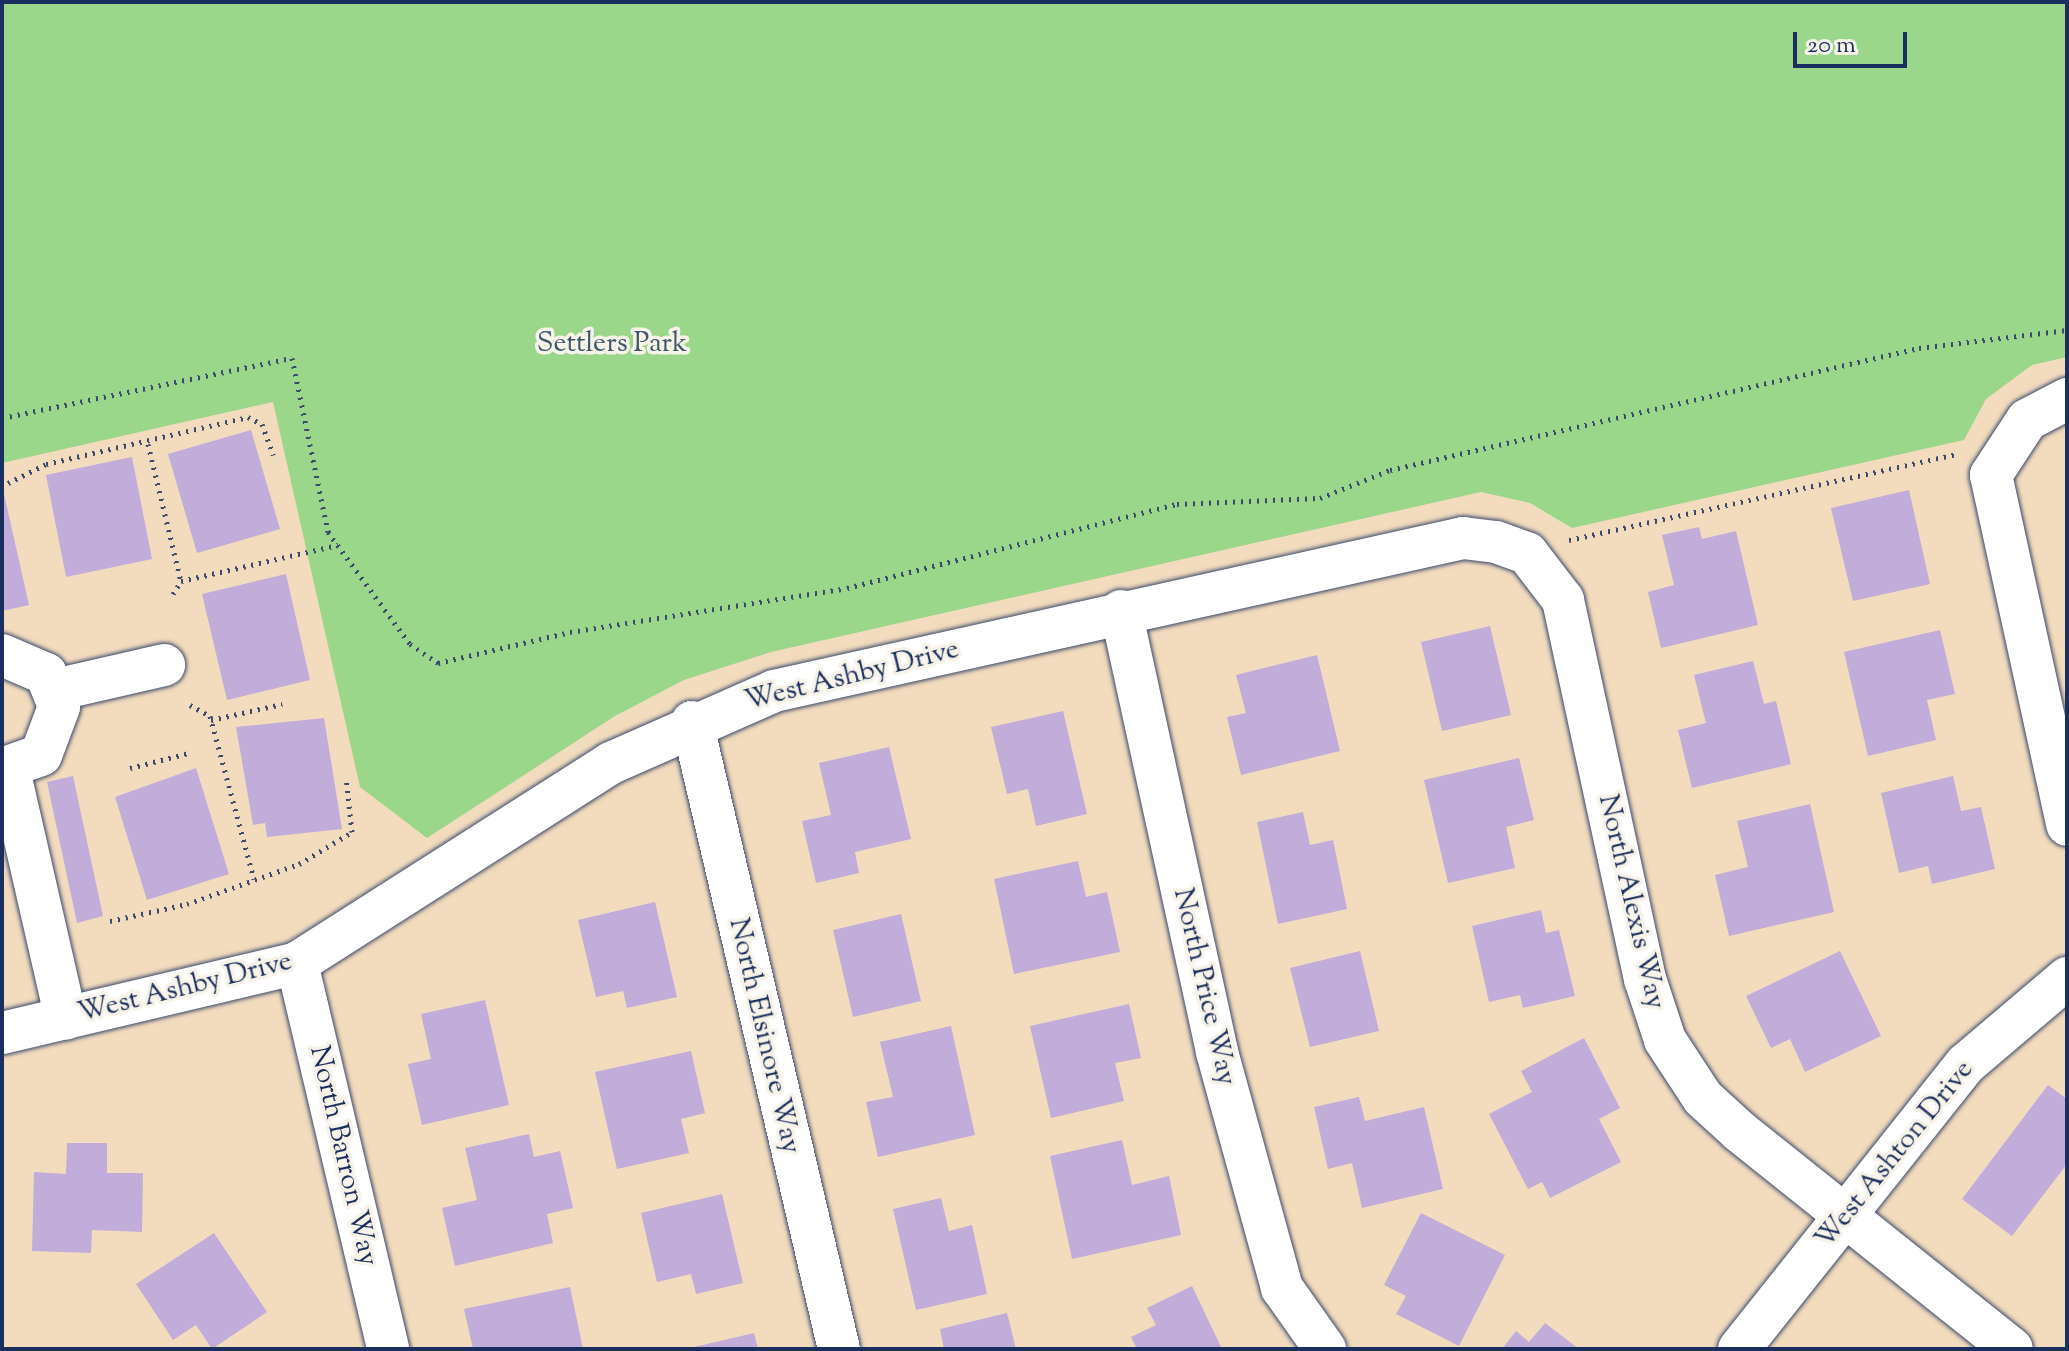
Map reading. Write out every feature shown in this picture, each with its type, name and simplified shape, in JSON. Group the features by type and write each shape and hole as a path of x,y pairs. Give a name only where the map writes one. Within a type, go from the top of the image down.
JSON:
{"street":[{"path":"2067,399 2027,420 1988,446 1995,512 2067,825"},
{"name":"West Ashby Drive","path":"2,1033 297,963 611,763 692,722 774,691 1121,611 1463,538 1546,547"},
{"name":"North Alexis Way","path":"1546,547 1563,600 1645,979 1665,1040 1703,1098 2012,1349"},
{"name":"North Price Way","path":"1121,611 1217,1052 1282,1288 1325,1349"},
{"path":"2,655 31,662 55,690 52,741 6,770 66,1019"},
{"path":"55,690 164,665"},
{"name":"North Elsinore Way","path":"692,722 839,1349"},
{"name":"North Barron Way","path":"297,963 388,1349"},
{"name":"West Ashton Drive","path":"1739,1349 1966,1064 2067,978"}],"path":[{"path":"2,418 292,358 328,532 410,644 438,663 570,632 847,588 1177,504 1320,498 1390,470 1919,348 2067,330"},
{"path":"8,483 46,464 148,444 248,417 262,424 273,455"},
{"path":"148,444 181,581 173,594"},
{"path":"1546,547 1988,446"},
{"path":"181,581 338,545"},
{"path":"211,720 282,704"},
{"path":"190,705 211,720 254,879"},
{"path":"130,768 189,753"},
{"path":"110,921 254,879 352,832 346,777"}],"green space":[{"name":"Settlers Park","path":"2,2 2067,2 2067,357 2032,365 1986,399 1964,440 1572,528 1530,503 1481,492 771,652 684,680 615,716 427,838 360,787 273,402 2,463"}],"building":[{"path":"251,430 280,529 197,553 168,454"},
{"path":"132,457 152,559 66,577 46,475"},
{"path":"2,485 29,605 2,611"},
{"path":"1909,490 1930,584 1853,601 1831,508"},
{"path":"1699,527 1702,539 1736,531 1758,625 1661,648 1648,592 1674,585 1662,535"},
{"path":"286,574 310,680 227,700 202,594"},
{"path":"1490,626 1511,715 1442,731 1421,642"},
{"path":"1940,630 1955,694 1927,700 1936,740 1868,756 1844,652"},
{"path":"1317,655 1340,751 1241,775 1227,717 1246,713 1236,675"},
{"path":"1753,661 1764,704 1776,701 1791,764 1692,788 1678,730 1706,723 1694,675"},
{"path":"1063,711 1087,814 1036,826 1028,789 1007,794 991,727"},
{"path":"324,718 342,829 267,837 265,823 253,825 236,727"},
{"path":"889,747 911,839 855,852 859,873 816,883 802,821 831,815 819,763"},
{"path":"1519,758 1534,820 1506,827 1515,868 1448,883 1424,780"},
{"path":"196,768 229,874 147,900 115,797"},
{"path":"73,776 103,916 77,923 47,782"},
{"path":"1953,776 1961,811 1981,807 1995,869 1932,884 1928,866 1899,873 1881,793"},
{"path":"1810,804 1834,912 1729,936 1715,875 1748,867 1737,821"},
{"path":"1303,812 1310,845 1333,840 1347,909 1278,924 1257,822"},
{"path":"1078,861 1086,897 1107,892 1120,952 1014,974 994,879"},
{"path":"655,902 677,997 627,1008 623,991 596,997 578,920"},
{"path":"1541,910 1546,933 1559,930 1575,996 1523,1008 1520,995 1489,1002 1472,926"},
{"path":"901,914 921,1001 853,1017 833,930"},
{"path":"1360,951 1379,1031 1310,1047 1290,968"},
{"path":"1840,951 1881,1036 1805,1072 1790,1039 1771,1048 1746,996"},
{"path":"485,1000 509,1105 422,1125 408,1064 431,1059 421,1014"},
{"path":"1129,1004 1141,1058 1115,1063 1124,1101 1051,1118 1030,1026"},
{"path":"951,1026 975,1135 878,1157 866,1102 893,1097 880,1042"},
{"path":"1584,1038 1620,1108 1599,1119 1621,1162 1550,1198 1542,1182 1528,1189 1489,1114 1532,1092 1521,1071"},
{"path":"691,1051 705,1113 681,1119 689,1153 617,1169 595,1072"},
{"path":"2048,1085 2067,1099 2067,1164 2012,1236 1962,1199"},
{"path":"1359,1097 1365,1121 1424,1107 1443,1189 1362,1208 1352,1163 1328,1169 1314,1107"},
{"path":"529,1134 534,1157 560,1151 573,1208 547,1214 553,1243 455,1266 442,1208 477,1200 465,1148"},
{"path":"1122,1140 1132,1185 1169,1176 1181,1235 1072,1259 1050,1156"},
{"path":"67,1143 107,1143 107,1173 143,1173 142,1232 92,1230 91,1253 32,1251 34,1172 66,1174"},
{"path":"722,1194 743,1283 696,1294 691,1274 657,1282 641,1213"},
{"path":"941,1198 949,1231 972,1225 987,1294 916,1310 893,1209"},
{"path":"1421,1213 1505,1255 1459,1346 1396,1314 1406,1296 1384,1285"},
{"path":"214,1233 267,1312 212,1349 196,1325 173,1340 136,1284"},
{"path":"1192,1286 1222,1349 1137,1349 1131,1337 1156,1325 1147,1308"},
{"path":"570,1287 583,1349 473,1349 464,1309"},
{"path":"1007,1313 1016,1349 944,1349 940,1329"},
{"path":"1545,1323 1579,1349 1502,1349 1516,1331 1529,1342"},
{"path":"754,1333 758,1349 690,1349 690,1348"}]}
